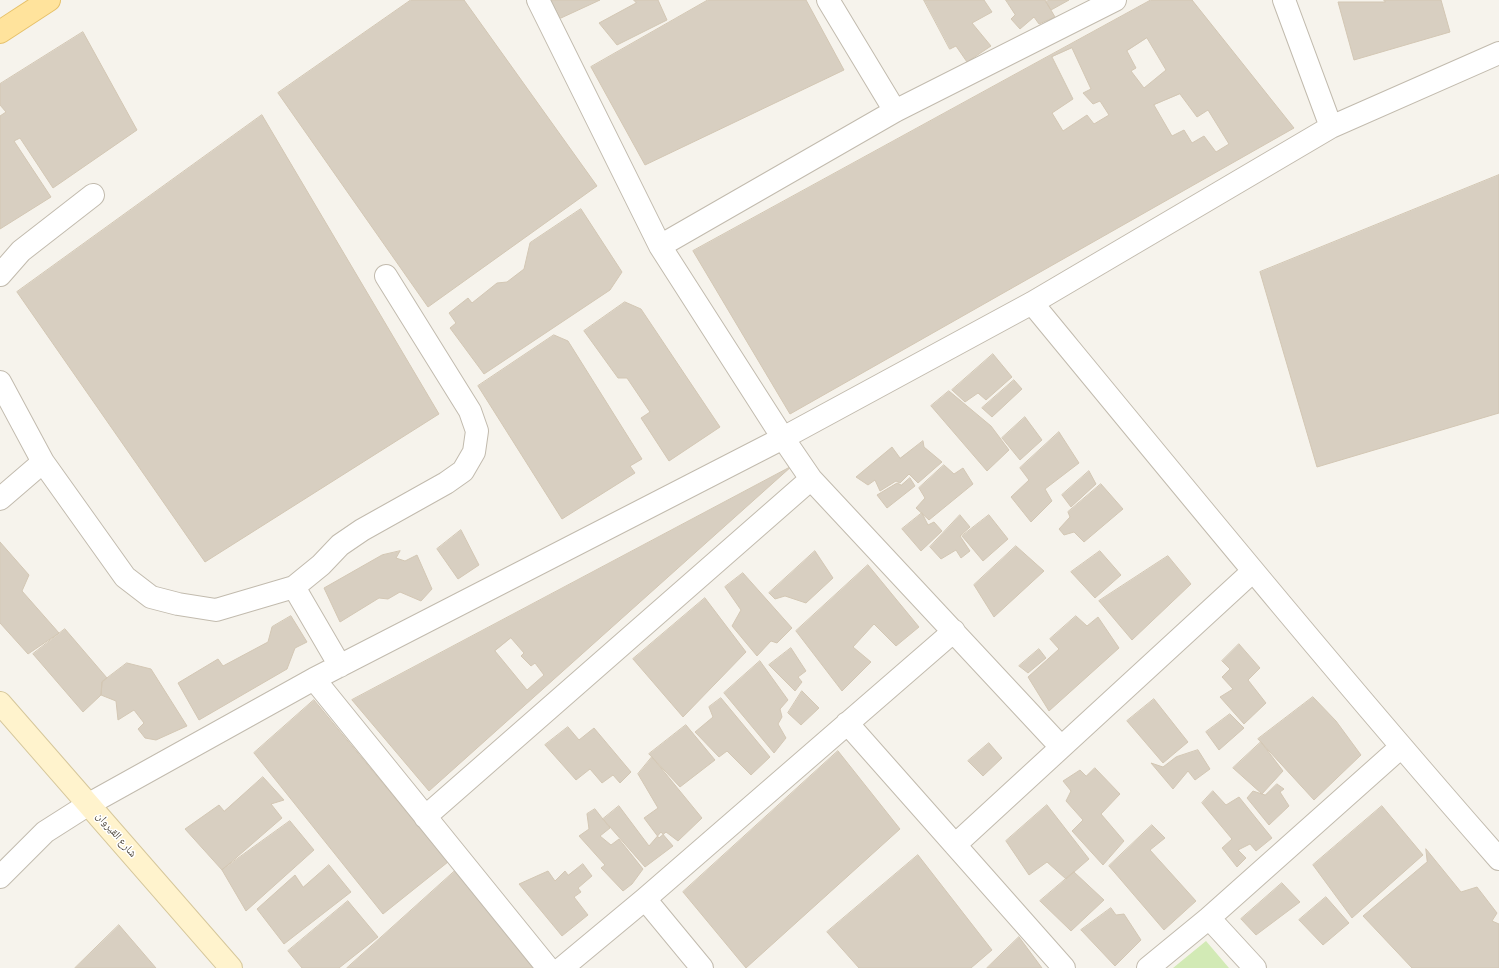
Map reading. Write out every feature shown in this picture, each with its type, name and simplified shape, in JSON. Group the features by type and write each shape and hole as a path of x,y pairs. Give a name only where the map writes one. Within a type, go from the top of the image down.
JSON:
{"main road":[{"path":"0,32 49,0"},
{"name":"شارع القيروان","path":"0,703 231,968"}],"street":[{"path":"538,0 660,246 811,479 1062,747"},
{"path":"828,0 895,111"},
{"path":"660,246 895,111 1115,0"},
{"path":"1284,0 1331,127"},
{"path":"0,877 45,832 89,804 314,679 783,438 1032,303 1331,127 1499,53"},
{"path":"0,275 21,251 93,195"},
{"path":"0,382 43,462 125,577 151,597 178,604 216,610 294,587 322,565 340,545 362,530 446,483 463,471 474,452 477,431 470,411 386,276"},
{"path":"1032,303 1252,572 1401,747 1499,859"},
{"path":"0,498 43,462"},
{"path":"426,817 811,479"},
{"path":"955,845 1252,572"},
{"path":"294,587 340,666"},
{"path":"562,968 645,899 954,631"},
{"path":"314,679 548,968"},
{"path":"847,723 1064,968"},
{"path":"1148,968 1209,918 1401,747"},
{"path":"645,899 702,968"},
{"path":"1209,918 1256,968"}],"green space":[{"path":"1206,941 1229,968 1173,968"}],"building":[{"path":"411,0 464,0 597,186 428,307 278,93"},
{"path":"551,0 600,0 561,18"},
{"path":"634,0 658,0 667,20 617,45 599,23 636,3"},
{"path":"708,0 806,0 844,70 645,165 591,67"},
{"path":"924,0 984,0 992,12 972,23 991,46 967,62 956,46 950,49"},
{"path":"1006,0 1045,0 1055,17 1039,24 1034,17 1020,29 1011,19 1015,15"},
{"path":"1048,0 1069,0 1051,10 1046,2"},
{"path":"1151,0 1192,0 1294,128 790,414 693,251"},
{"path":"1384,0 1441,0 1450,32 1354,60 1338,2 1385,2"},
{"path":"83,32 137,130 53,188 20,138 14,141 51,197 0,229 0,116 6,112 0,105 0,84"},
{"path":"1147,38 1166,70 1144,88 1131,71 1136,68 1127,51"},
{"path":"1072,48 1091,89 1083,93 1093,104 1100,101 1109,115 1094,124 1087,115 1063,131 1052,113 1073,99 1052,57"},
{"path":"1180,94 1197,117 1208,110 1229,144 1216,152 1204,136 1192,143 1184,130 1172,136 1154,105"},
{"path":"262,115 439,414 205,562 17,292"},
{"path":"1499,175 1499,413 1317,467 1260,272"},
{"path":"581,209 622,272 610,290 484,374 450,328 456,323 449,313 468,298 472,303 497,283 507,282 524,269 530,243"},
{"path":"625,302 641,309 720,427 669,461 641,418 650,412 627,378 618,378 584,331"},
{"path":"554,335 568,341 642,459 630,466 635,473 562,519 478,386"},
{"path":"993,354 1012,377 986,400 978,393 965,402 952,390"},
{"path":"1014,380 1022,389 992,417 982,408"},
{"path":"949,391 991,426 1009,450 987,471 931,406"},
{"path":"1025,417 1042,440 1020,460 1002,438"},
{"path":"1059,432 1079,463 1045,489 1052,501 1031,522 1011,497 1029,480 1020,468"},
{"path":"923,441 924,447 942,462 918,483 909,474 900,483 896,481 880,491 875,480 868,485 856,477 892,447 900,458"},
{"path":"944,465 954,474 963,468 973,484 929,520 916,508 925,498 919,488"},
{"path":"792,466 429,791 352,700"},
{"path":"1089,471 1096,484 1071,507 1062,495"},
{"path":"910,478 915,486 887,508 877,495 897,483 901,485"},
{"path":"1101,484 1123,509 1084,542 1074,532 1064,535 1059,529 1070,517 1068,512"},
{"path":"922,513 928,525 934,522 942,531 921,551 902,529"},
{"path":"960,515 970,527 960,536 970,551 961,558 956,550 941,559 930,547"},
{"path":"989,515 1008,539 983,561 962,536"},
{"path":"461,530 479,565 458,579 437,549"},
{"path":"0,542 29,575 22,591 59,633 28,654 0,623"},
{"path":"1016,546 1044,571 994,617 974,585"},
{"path":"400,551 396,558 405,561 417,555 432,589 421,601 400,592 388,599 379,598 340,622 324,588 382,555"},
{"path":"815,551 833,578 806,603 785,596 775,599 769,593"},
{"path":"1100,551 1121,575 1095,598 1071,572"},
{"path":"1168,556 1191,584 1132,640 1099,601"},
{"path":"868,565 919,627 896,646 874,624 853,647 871,662 842,691 796,631"},
{"path":"743,573 792,628 777,643 771,641 757,656 732,626 741,610 725,587"},
{"path":"705,598 746,652 683,717 633,659"},
{"path":"291,616 307,642 295,648 287,669 199,720 178,683 218,659 223,666 268,642 272,627"},
{"path":"1076,616 1087,626 1098,617 1119,648 1049,711 1028,677 1059,649 1050,639"},
{"path":"65,629 107,678 102,682 101,695 83,712 33,654"},
{"path":"511,638 524,653 521,656 531,666 535,663 544,675 527,690 495,651"},
{"path":"1239,644 1260,668 1248,680 1266,703 1244,724 1220,697 1233,689 1222,677 1230,669 1222,661"},
{"path":"791,648 806,671 798,677 802,682 795,691 769,665"},
{"path":"1039,649 1046,658 1028,673 1019,666"},
{"path":"760,661 788,700 780,709 782,717 778,724 786,738 774,753 724,693"},
{"path":"127,663 151,669 187,726 156,740 145,738 138,729 144,723 134,710 118,720 116,701 101,695 102,682"},
{"path":"802,691 819,708 801,725 788,713"},
{"path":"1313,697 1336,721 1361,755 1314,800 1258,739"},
{"path":"721,698 770,757 751,775 727,751 719,757 695,732 713,717 709,707"},
{"path":"1154,699 1188,742 1163,763 1127,721"},
{"path":"314,700 448,862 383,914 254,753"},
{"path":"1230,714 1244,728 1219,750 1206,732"},
{"path":"686,725 715,760 680,787 649,754"},
{"path":"568,727 579,740 594,728 631,772 620,783 613,775 602,783 590,769 576,780 545,745"},
{"path":"1261,742 1283,771 1262,794 1233,768"},
{"path":"989,743 1002,758 983,776 968,761"},
{"path":"1198,750 1210,769 1195,780 1188,771 1173,789 1151,763 1163,767 1176,757"},
{"path":"838,751 900,829 746,968 683,892"},
{"path":"652,757 702,818 678,841 666,832 659,838 644,818 658,808 638,774"},
{"path":"1095,768 1120,794 1101,814 1124,841 1103,865 1072,831 1083,820 1066,801 1071,791 1063,781 1080,770 1086,776"},
{"path":"263,777 284,800 271,804 282,818 222,870 185,829 219,805 224,811"},
{"path":"1277,784 1284,789 1280,792 1289,806 1269,825 1247,798 1253,791 1265,795"},
{"path":"1213,791 1226,805 1239,797 1272,838 1256,851 1250,844 1238,850 1246,858 1237,867 1222,848 1232,839 1202,803"},
{"path":"1047,805 1089,859 1066,879 1047,862 1029,875 1006,841"},
{"path":"619,806 649,846 661,832 673,846 645,867 603,819"},
{"path":"1382,806 1423,855 1352,918 1313,865"},
{"path":"595,809 610,828 600,836 611,845 619,839 643,869 632,884 623,891 601,868 605,865 579,836 589,829 587,814"},
{"path":"290,821 314,850 246,911 222,870"},
{"path":"1152,825 1165,838 1150,850 1196,901 1164,930 1109,866"},
{"path":"1426,849 1461,892 1477,887 1497,913 1492,921 1499,924 1499,968 1412,968 1363,916 1427,862"},
{"path":"918,855 992,950 971,968 859,968 827,932"},
{"path":"583,864 592,876 578,888 581,892 574,897 588,915 562,936 519,884 548,871 555,881 565,871 568,875"},
{"path":"329,865 351,892 284,944 257,909 295,875 303,887"},
{"path":"456,870 533,968 347,968"},
{"path":"1074,872 1104,900 1071,931 1040,901"},
{"path":"1282,883 1300,902 1256,935 1241,919"},
{"path":"1326,897 1349,923 1323,945 1299,920"},
{"path":"348,901 378,937 339,968 302,968 288,951"},
{"path":"1111,908 1116,915 1124,914 1141,940 1115,966 1081,930"},
{"path":"119,925 156,968 75,968"},
{"path":"1019,937 1042,968 987,968"}]}
